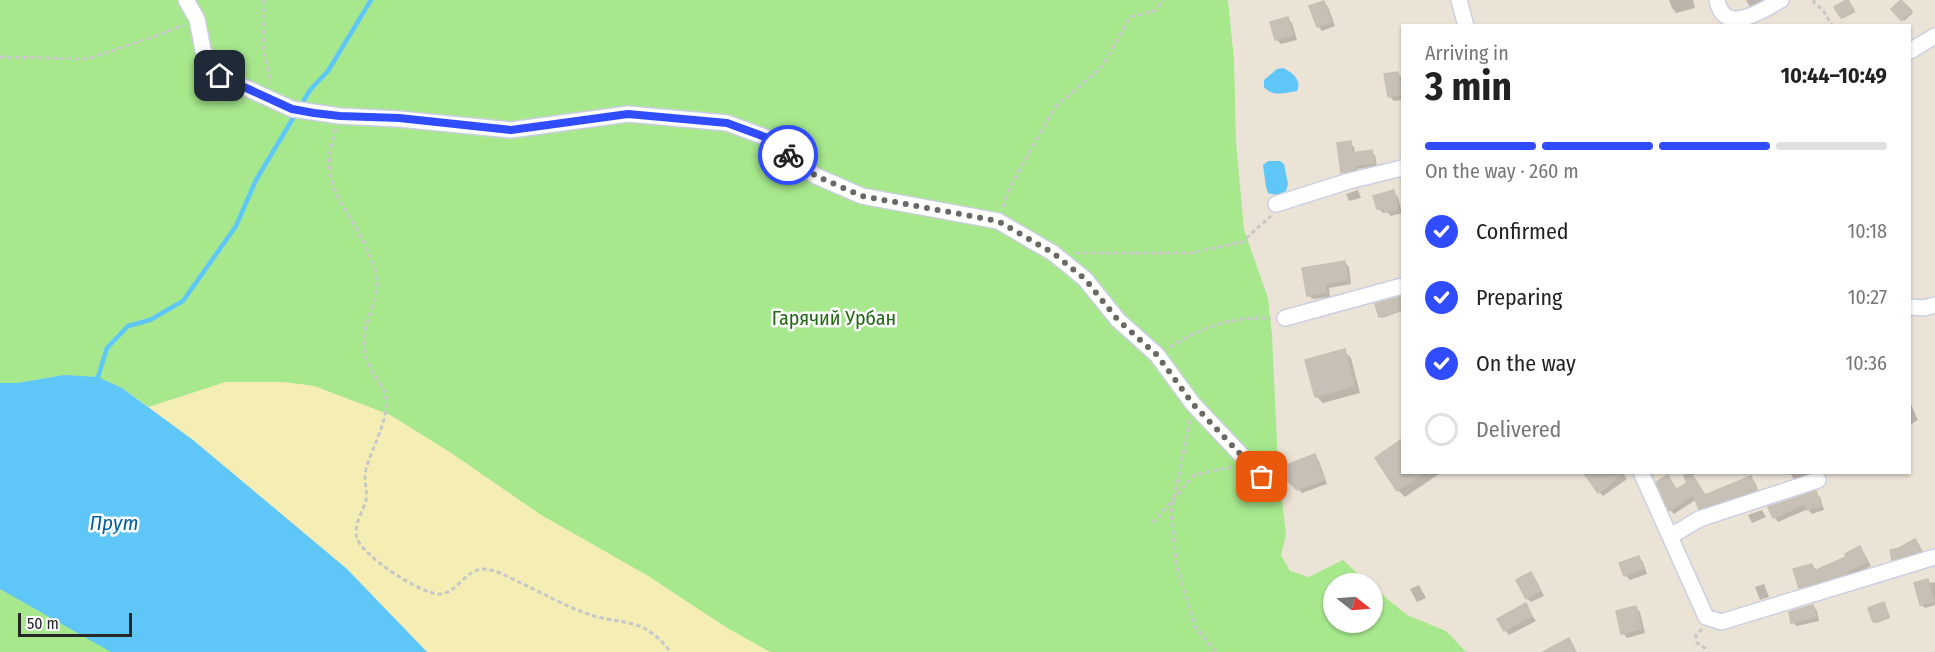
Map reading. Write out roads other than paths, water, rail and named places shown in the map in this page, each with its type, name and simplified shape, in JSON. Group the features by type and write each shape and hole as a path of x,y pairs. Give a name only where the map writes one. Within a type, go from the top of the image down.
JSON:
{"street":[{"path":"186,0 196,19 203,50 220,76 292,109 340,116 399,118 511,130 628,114 727,123 765,137 816,176 862,196 998,221 1053,253 1085,279 1118,320 1157,355 1193,404 1258,473"},
{"path":"1459,0 1465,24"},
{"path":"1718,0 1724,15 1732,19 1749,18 1781,0"},
{"path":"1911,50 1935,36"},
{"path":"1276,204 1349,181 1401,168"},
{"path":"1285,318 1401,286"},
{"path":"1911,306 1924,308 1935,305"},
{"path":"1642,474 1706,617 1721,622 1935,557"},
{"path":"1671,536 1699,519 1818,480"}],"water":[{"path":"1283,68 1296,77 1297,91 1279,94 1267,90 1264,87 1264,80 1277,69"},
{"path":"1268,161 1280,161 1284,164 1288,184 1286,191 1277,195 1268,193 1266,187 1263,165"},
{"name":"Прут","path":"64,375 98,377 122,388 193,440 347,569 427,652 111,652 0,589 0,383 17,383"}],"waterway":[{"path":"95,381 107,348 128,326 150,320 183,301 236,226 256,180 310,90 328,71 371,0"}],"park label":[{"name":"Гарячий Урбан","path":"834,318"}]}
